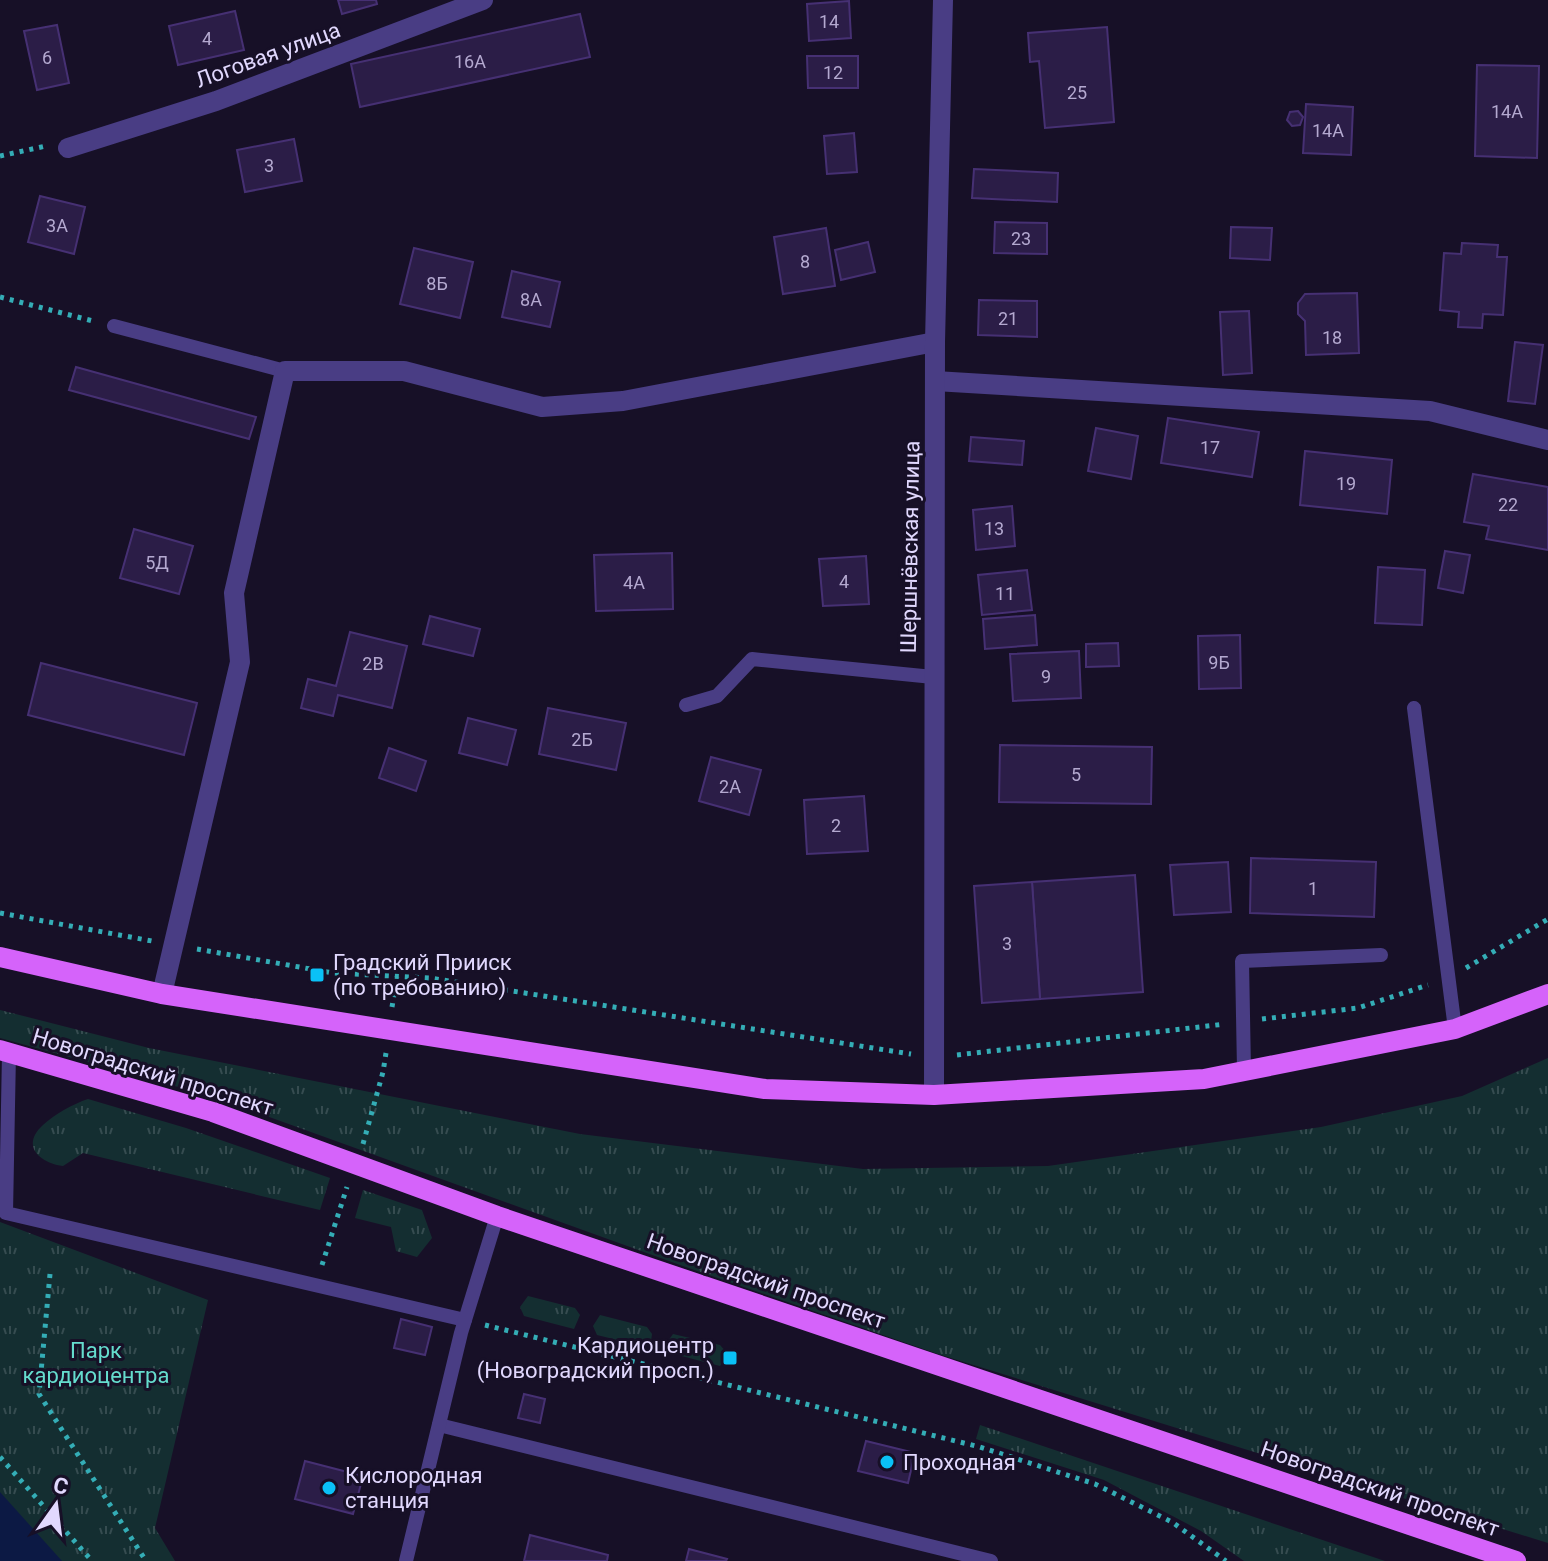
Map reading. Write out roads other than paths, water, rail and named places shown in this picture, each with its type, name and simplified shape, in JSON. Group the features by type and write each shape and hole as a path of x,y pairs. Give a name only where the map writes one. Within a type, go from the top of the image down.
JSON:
{"main road":[{"path":"0,957 162,994 765,1089 934,1095 1204,1079 1455,1029 1548,994"},
{"name":"Новоградский проспект","path":"5,1051 213,1112 497,1216 1516,1561"}],"street":[{"name":"Логовая улица","path":"68,148 216,101 483,0"},
{"name":"Шершнёвская улица","path":"934,1095 935,342 943,0"},
{"path":"162,994 240,662 234,593 285,371 404,371 542,407 623,401 935,342"},
{"path":"935,381 1430,411 1548,440"}],"lane":[{"path":"114,326 285,371"},
{"path":"686,705 717,696 752,659 933,677"},
{"path":"1414,708 1455,1029"},
{"path":"1244,1070 1242,961 1381,955"},
{"path":"5,1051 6,1213 465,1320"},
{"path":"406,1561 465,1320 497,1216"},
{"path":"439,1425 991,1561"}],"water":[{"path":"0,1492 62,1561 0,1561"}],"place":[{"name":"Градский Прииск (по требованию)","path":"317,975"},
{"name":"Кардиоцентр (Новоградский просп.)","path":"730,1358"},
{"name":"Проходная","path":"887,1462"},
{"name":"Кислородная станция","path":"329,1488"}],"park label":[{"name":"Парк кардиоцентра","path":"96,1362"}]}
